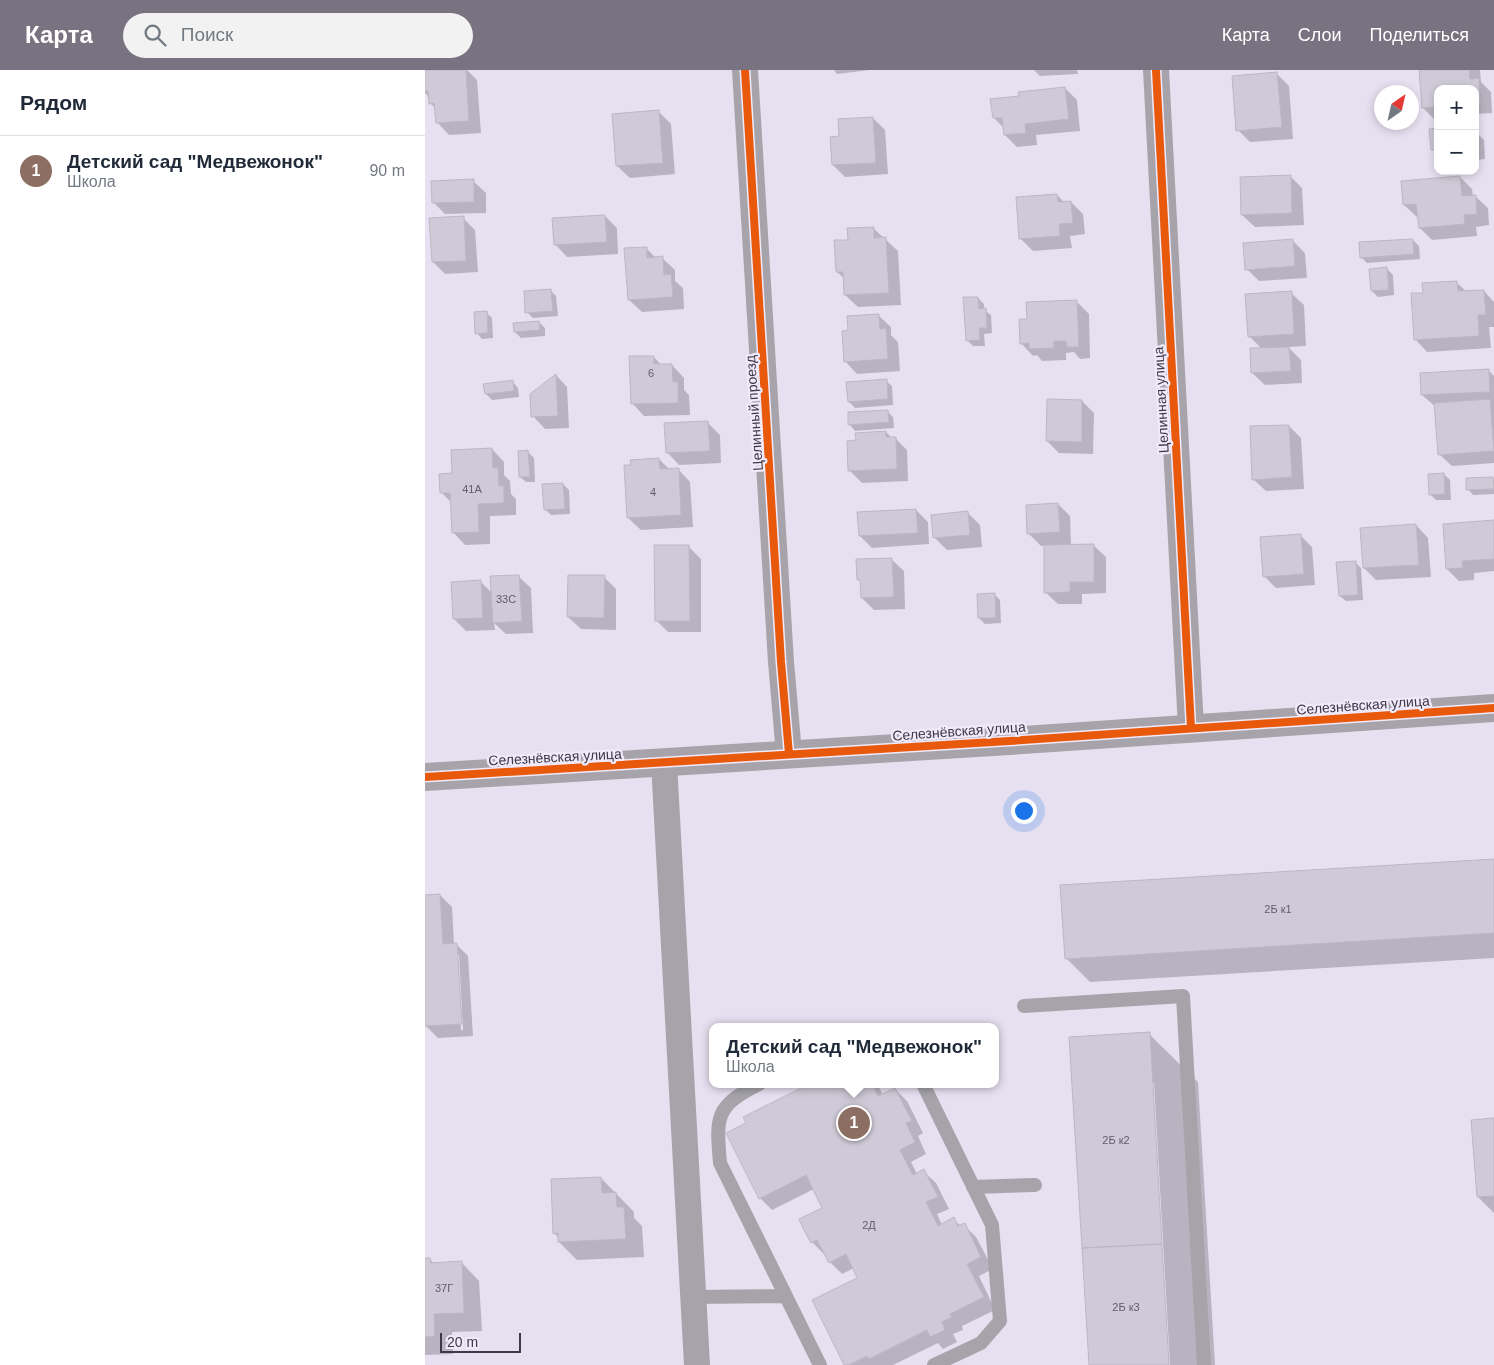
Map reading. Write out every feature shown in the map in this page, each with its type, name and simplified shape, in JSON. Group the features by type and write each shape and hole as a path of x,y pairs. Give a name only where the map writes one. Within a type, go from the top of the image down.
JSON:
{"street":[{"name":"Целинный проезд","path":"745,70 781,662 789,754"},
{"name":"Целинная улица","path":"1156,70 1191,728"},
{"name":"Селезнёвская улица","path":"425,777 1494,708"},
{"path":"664,763 697,1365"}],"lane":[{"path":"1024,1006 1183,996 1204,1365"},
{"path":"750,1088 742,1092 723,1109 717,1130 720,1162 820,1365"},
{"path":"925,1088 992,1224 1000,1321 981,1343 934,1365"},
{"path":"973,1187 1035,1185"},
{"path":"692,1297 786,1296"}],"building":[{"path":"425,70 466,70 469,121 436,123 434,103 429,104 428,91 425,91"},
{"path":"1419,70 1469,70 1470,79 1479,78 1480,102 1479,85 1434,85 1434,107 1422,108"},
{"path":"1277,72 1282,127 1236,131 1232,76"},
{"path":"1065,87 1069,119 1025,124 1026,133 1004,135 1002,118 993,118 990,99 1019,96 1018,92"},
{"path":"659,110 663,163 616,166 612,114"},
{"path":"873,117 876,163 832,165 830,137 839,136 838,119"},
{"path":"1434,128 1434,150 1431,150 1429,129"},
{"path":"1291,175 1292,213 1241,215 1240,177"},
{"path":"1460,176 1462,196 1476,195 1477,214 1464,215 1465,224 1419,228 1416,204 1403,205 1401,181"},
{"path":"474,179 474,202 432,203 431,181"},
{"path":"1057,194 1058,202 1071,201 1073,223 1059,224 1060,236 1019,239 1016,197"},
{"path":"605,215 607,242 554,245 552,218"},
{"path":"464,216 466,261 432,262 429,218"},
{"path":"874,227 874,238 886,237 889,293 844,295 843,272 836,272 834,240 848,240 847,228"},
{"path":"1293,239 1295,266 1245,270 1243,243"},
{"path":"1413,239 1414,254 1360,258 1359,242"},
{"path":"647,247 647,258 663,256 664,275 671,274 673,297 628,300 624,248"},
{"path":"1387,267 1389,290 1371,291 1369,269"},
{"path":"1457,281 1458,291 1484,290 1486,315 1478,315 1479,336 1414,340 1411,293 1423,293 1422,283"},
{"path":"551,289 553,311 525,313 524,291"},
{"path":"1292,291 1294,334 1248,337 1245,294"},
{"path":"963,297 978,297 979,309 986,308 987,328 979,328 980,340 966,341"},
{"path":"1077,300 1079,347 1067,347 1066,341 1054,341 1054,348 1029,349 1029,343 1020,344 1019,319 1027,319 1026,302"},
{"path":"487,311 488,333 475,334 474,312"},
{"path":"879,314 880,329 886,328 888,359 844,362 842,331 848,330 847,316"},
{"path":"539,321 540,330 514,332 513,323"},
{"path":"1289,347 1291,371 1251,373 1250,348"},
{"path":"629,356 654,356 654,364 672,364 673,382 678,382 678,403 631,404"},
{"path":"1489,369 1490,392 1421,395 1420,373"},
{"path":"556,374 558,416 531,417 530,394"},
{"path":"887,379 888,399 848,402 846,382"},
{"path":"513,380 514,391 485,394 483,384"},
{"path":"1047,399 1082,400 1082,442 1046,441"},
{"path":"1490,399 1494,451 1438,455 1434,403"},
{"path":"888,410 889,422 848,425 848,412"},
{"path":"708,421 710,451 666,453 664,423"},
{"path":"1289,425 1292,477 1252,480 1250,426"},
{"path":"886,431 886,437 896,437 897,469 848,471 847,441 856,440 855,433"},
{"path":"492,448 493,468 498,468 499,486 504,486 504,503 478,504 479,532 452,533 450,493 440,493 439,474 452,473 451,450"},
{"path":"528,450 530,477 519,477 518,451"},
{"path":"659,458 660,469 679,468 681,515 627,518 624,465 631,465 630,460"},
{"path":"1444,473 1445,494 1429,495 1428,474"},
{"path":"1493,477 1494,489 1466,490 1466,478"},
{"path":"563,483 565,509 544,510 542,484"},
{"path":"1058,503 1060,532 1027,534 1026,505"},
{"path":"916,509 918,533 859,536 857,512"},
{"path":"968,511 970,535 933,538 931,515"},
{"path":"1494,520 1494,559 1462,561 1463,568 1446,569 1443,524"},
{"path":"1416,524 1419,565 1363,568 1360,528"},
{"path":"1301,534 1304,574 1263,577 1260,537"},
{"path":"1094,544 1094,582 1070,582 1070,592 1044,593 1044,545"},
{"path":"654,545 689,545 690,621 655,621"},
{"path":"892,558 894,597 861,598 860,580 857,580 856,559"},
{"path":"1356,561 1358,595 1339,596 1336,562"},
{"path":"519,575 522,621 493,623 490,576"},
{"path":"568,575 605,575 604,618 567,617"},
{"path":"481,580 483,618 453,619 451,582"},
{"path":"995,593 996,618 978,618 977,594"},
{"path":"1494,859 1494,933 1065,959 1060,885"},
{"path":"440,894 443,944 457,943 462,1024 425,1026 425,895"},
{"path":"1150,1032 1162,1244 1082,1248 1069,1037"},
{"path":"801,1088 874,1088 878,1096 895,1088 912,1121 906,1123 915,1142 900,1150 913,1175 924,1169 938,1197 926,1202 938,1226 954,1217 958,1226 965,1223 981,1257 967,1264 984,1297 950,1314 952,1317 942,1322 945,1330 930,1337 927,1330 869,1359 867,1356 849,1365 844,1365 812,1300 857,1278 846,1254 829,1263 817,1240 811,1243 805,1232 799,1219 822,1208 806,1175 759,1199 726,1133 746,1123 743,1117"},
{"path":"1494,1118 1494,1196 1477,1197 1471,1120"},
{"path":"601,1177 602,1193 616,1192 617,1207 624,1207 626,1239 558,1242 558,1233 553,1234 551,1179"},
{"path":"1162,1244 1169,1365 1089,1365 1082,1248"},
{"path":"425,1258 430,1258 431,1263 462,1261 464,1313 434,1314 435,1336 425,1337"}],"cycle path":[{"path":"745,70 781,662 789,754"},
{"path":"1156,70 1191,728"},
{"path":"425,777 1009,741 1494,708"}],"place":[{"name":"Детский сад \"Медвежонок\"","path":"854,1123"}]}
